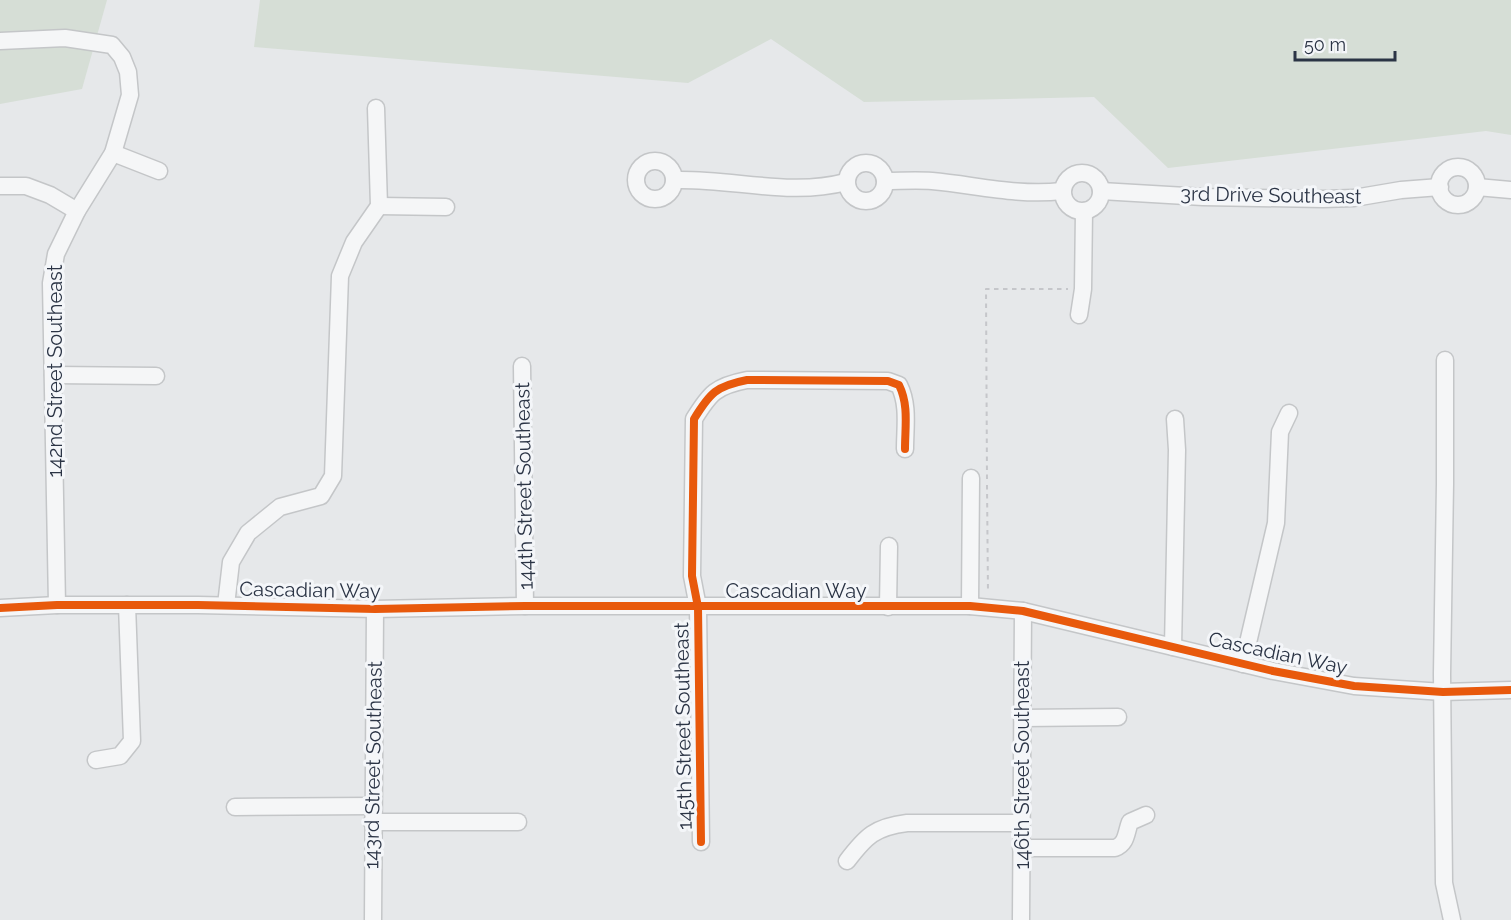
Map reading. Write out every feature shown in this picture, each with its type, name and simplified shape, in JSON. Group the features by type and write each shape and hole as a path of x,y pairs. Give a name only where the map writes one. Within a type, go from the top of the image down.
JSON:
{"street":[{"name":"142nd Street Southeast","path":"0,41 64,38 112,45 122,57 128,72 130,95 113,153 77,211 56,254 51,282 57,605"},
{"path":"226,604 231,562 248,533 280,507 321,496 333,476 340,276 354,242 379,206 376,108"},
{"path":"113,153 159,171"},
{"path":"862,163 869,163 880,169 885,181 882,193 866,201 855,197 846,182 851,170 862,163"},
{"path":"1458,167 1465,168 1474,175 1477,187 1473,198 1462,204 1450,202 1441,193 1440,187 1440,181 1447,171 1458,167"},
{"path":"1085,173 1096,179 1101,191 1094,207 1084,212 1071,208 1066,203 1062,191 1068,179 1073,175 1085,173"},
{"path":"674,180 699,179 757,186 811,189 846,182"},
{"path":"885,181 932,181 1018,192 1062,191"},
{"path":"0,186 26,186 50,195 77,211"},
{"name":"3rd Drive Southeast","path":"1101,191 1203,197 1323,199 1354,198 1401,190 1440,187"},
{"path":"1477,187 1511,190"},
{"path":"379,206 446,207"},
{"path":"1079,315 1083,289 1084,212"},
{"path":"1445,360 1444,883 1452,920"},
{"name":"144th Street Southeast","path":"522,366 525,606"},
{"path":"53,375 156,376"},
{"name":"145th Street Southeast","path":"701,842 698,607 692,576 694,419 707,399 725,384 747,380 888,381 898,385 904,396 905,449"},
{"path":"1243,664 1276,523 1280,432 1289,413"},
{"path":"1173,647 1177,450 1175,419"},
{"path":"970,478 970,606"},
{"path":"888,607 889,546"},
{"name":"Cascadian Way","path":"0,608 57,605 226,604 375,609 525,606 970,606 1023,610 1243,664 1354,686 1443,692 1511,690"},
{"path":"96,760 120,756 132,741 127,605"},
{"name":"143rd Street Southeast","path":"373,920 375,609"},
{"name":"146th Street Southeast","path":"1021,920 1023,610"},
{"path":"1022,718 1118,717"},
{"path":"235,807 518,822"},
{"path":"1021,848 1115,848 1121,846 1130,822 1146,816"},
{"path":"847,861 864,839 875,830 891,825 1021,823"}],"path":[{"path":"988,608 986,289 1083,289"}],"shaded area":[{"path":"0,0 107,0 82,89 0,104"},
{"path":"260,0 1511,0 1511,135 1486,131 1168,168 1094,97 864,102 771,39 688,83 254,47"}],"cycle path":[{"path":"701,842 698,607 692,576 694,419 715,392 728,385 747,380 888,381 899,385 904,400 905,449"},
{"path":"0,608 57,605 375,609 525,606 970,606 1023,611 1273,671 1354,686 1443,692 1511,690"}]}
